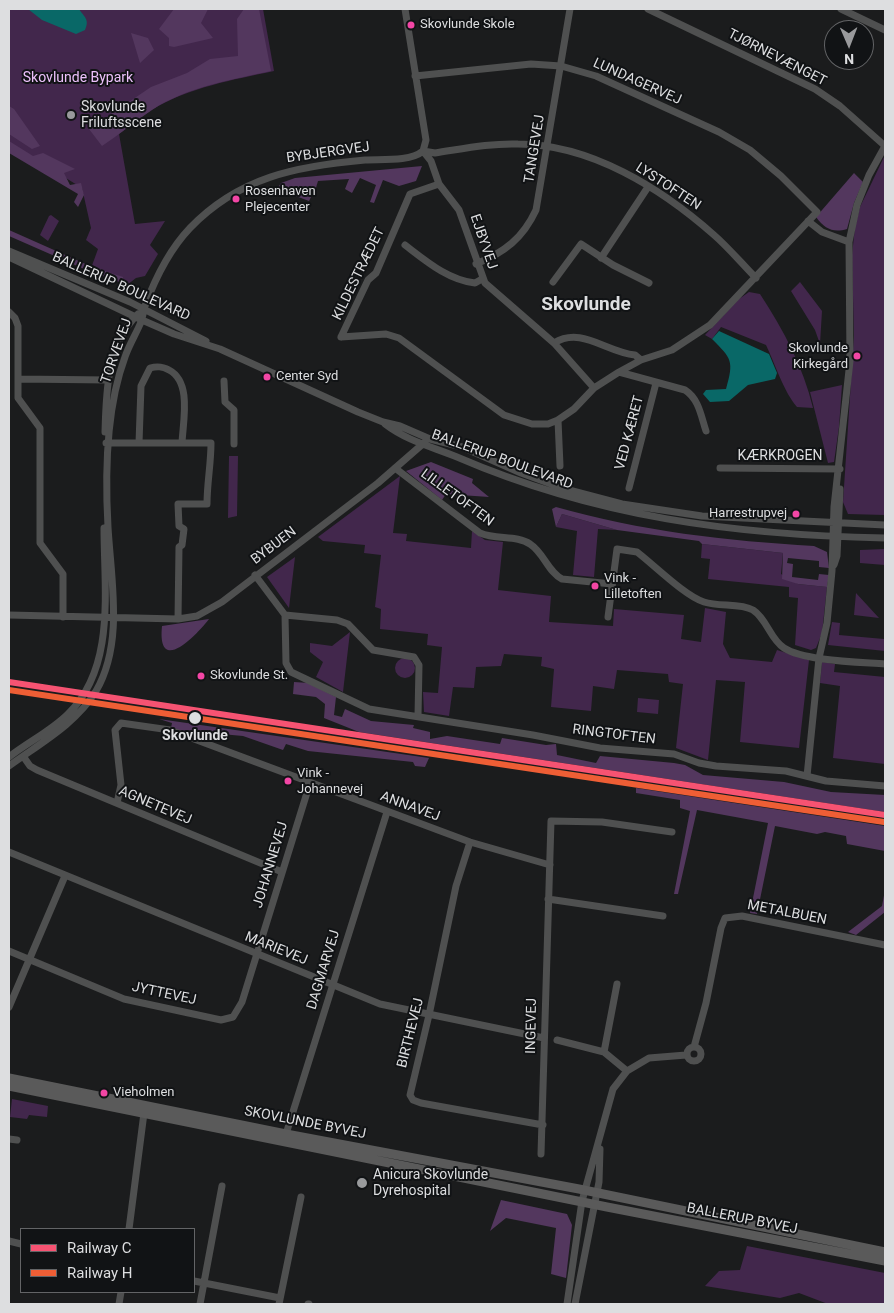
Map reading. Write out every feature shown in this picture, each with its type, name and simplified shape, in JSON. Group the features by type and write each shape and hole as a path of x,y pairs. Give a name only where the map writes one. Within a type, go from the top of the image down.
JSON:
{"main road":[{"name":"SKOVLUNDE BYVEJ","path":"9,1078 286,1134 596,1193"},
{"name":"SKOVLUNDE BYVEJ","path":"9,1086 593,1204"},
{"name":"BALLERUP BYVEJ","path":"596,1193 885,1252"},
{"name":"BALLERUP BYVEJ","path":"593,1204 885,1261"}],"street":[{"name":"EJBYVEJ","path":"404,9 426,140 423,151 431,161 438,184 459,210 482,279 491,290 554,343 594,388"},
{"name":"TANGEVEJ","path":"476,264 496,256 509,247 529,224 540,195 570,9"},
{"name":"TJØRNEVÆNGET","path":"648,9 815,89 840,106 885,146"},
{"path":"841,9 885,30"},
{"name":"LUNDAGERVEJ","path":"415,76 530,64 561,66 596,76 719,132 750,150 781,176 817,212 808,221"},
{"name":"BYBJERGVEJ","path":"144,309 156,280 180,240 202,216 240,190 283,172 308,166 399,158 419,154 423,151 435,153 517,144 548,146"},
{"name":"LYSTOFTEN","path":"548,146 588,157 648,187 682,209 715,236 756,278"},
{"path":"807,776 819,658 826,630 850,361 849,242 857,205 869,175 885,146"},
{"name":"KILDESTRÆDET","path":"438,184 410,194 376,273 368,280 341,337 386,334 399,338 504,415 535,425 558,420"},
{"path":"601,258 648,187"},
{"path":"560,466 558,420 574,409 594,388 619,372 641,360 672,350 710,325 808,221 822,232 849,242"},
{"path":"405,244 422,258 456,279 475,283 482,279"},
{"path":"553,282 581,244 601,258 649,283"},
{"name":"BALLERUP BOULEVARD","path":"9,251 144,309 196,334 220,349"},
{"name":"BALLERUP BOULEVARD","path":"9,257 138,319 174,334 220,349 383,422 397,433 426,441 462,447 521,473 565,489 622,504 710,517 885,525"},
{"name":"TORVEVEJ","path":"9,766 74,717 96,691 110,653 113,616 108,524 107,443 118,380 138,319 144,309"},
{"path":"9,312 15,318 18,326 18,398 40,428 40,543 63,574 63,617"},
{"name":"TORVEVEJ","path":"9,757 58,723 81,699 98,664 103,642 108,380 111,366 125,330 129,322 138,319"},
{"path":"554,343 562,338 584,337 635,355 641,360"},
{"path":"139,443 139,406 143,380 150,368 159,366 176,374 182,384 182,443"},
{"name":"VED KÆRET","path":"619,372 685,390 691,394 696,401 706,431"},
{"path":"18,379 108,380"},
{"path":"224,381 225,402 234,410 234,444"},
{"name":"VED KÆRET","path":"629,488 656,383"},
{"name":"BALLERUP BOULEVARD","path":"426,441 536,488 622,512 707,525 835,537 885,538"},
{"name":"BYBUEN","path":"9,615 178,619 197,616 210,610 378,483 426,441"},
{"path":"107,443 211,443 207,504 178,504 179,526 184,529 182,545 179,547 178,619"},
{"name":"LILLETOFTEN","path":"395,468 480,533 490,537 523,540 530,544 542,554 556,576 562,579 612,584"},
{"name":"KÆRKROGEN","path":"720,468 840,469"},
{"path":"608,618 617,549 634,550 698,600 712,604 750,609 758,614 783,648 819,658 885,664"},
{"path":"255,575 285,615 337,620 348,624 373,650 414,657 419,665 418,716"},
{"name":"RINGTOFTEN","path":"285,615 286,663 291,672 358,706 600,748 674,754 699,763 786,772 826,781 885,786"},
{"name":"ANNAVEJ","path":"117,804 121,785 114,736 118,725 121,723 170,730 470,842 550,865"},
{"name":"AGNETEVEJ","path":"23,756 30,766 37,770 282,872"},
{"name":"JOHANNEVEJ","path":"256,954 310,783"},
{"name":"DAGMARVEJ","path":"286,1134 387,812"},
{"name":"INGEVEJ","path":"541,1154 551,821 602,822 672,832"},
{"name":"BIRTHEVEJ","path":"470,842 456,886 429,1015 410,1089 413,1100 543,1125"},
{"name":"MARIEVEJ","path":"9,852 380,1004 544,1038"},
{"path":"9,1007 65,876"},
{"path":"548,899 663,916"},
{"name":"METALBUEN","path":"694,1047 706,1003 720,928 725,918 742,916 885,946"},
{"name":"JYTTEVEJ","path":"9,951 124,999 221,1020 236,1014 256,954"},
{"path":"604,1052 617,984"},
{"path":"557,1040 604,1052 627,1071"},
{"path":"694,1047 700,1051 700,1059 692,1062 688,1060 686,1055 688,1049 694,1047"},
{"path":"567,1304 582,1202 601,1138 611,1095 619,1079 627,1071 649,1058 686,1055"},
{"path":"129,1228 144,1113"},
{"path":"575,1304 596,1193 601,1138"},
{"path":"200,1304 222,1186"},
{"path":"195,1282 280,1301 301,1197"}],"green space":[{"name":"Skovlunde Bypark","path":"9,9 263,9 274,71 212,85 167,101 119,134 135,224 165,221 150,245 158,254 145,276 136,278 127,285 90,271 98,249 86,240 91,228 82,188 9,143"},
{"path":"885,155 885,515 848,514 843,502 854,336 852,255 855,227 860,207"},
{"path":"51,215 59,221 48,241 40,235"},
{"path":"800,282 822,311 820,344 815,330 791,291"},
{"path":"749,292 760,294 785,335 804,378 813,408 797,407 792,401 766,345 721,327 712,339 705,335 739,299"},
{"path":"842,385 834,462 828,463 810,392"},
{"path":"229,456 238,456 237,516 228,518"},
{"path":"400,476 393,533 407,534 406,541 471,548 472,531 485,540 503,542 498,590 551,596 549,622 613,626 614,609 684,615 681,639 701,642 705,608 726,612 723,644 730,658 772,662 777,650 809,660 799,748 740,742 745,682 716,680 708,760 676,748 683,684 669,682 668,674 617,670 614,689 593,686 591,711 551,707 554,669 541,666 542,657 504,654 501,666 476,667 474,688 453,687 449,716 424,712 423,692 438,693 442,647 427,645 428,634 380,629 381,609 375,607 381,555 364,553 365,545 323,541 318,537"},
{"path":"562,514 617,530 598,529 594,577 573,575 577,531 556,527"},
{"path":"702,544 783,553 781,574 798,584 827,587 822,633 816,648 811,650 795,645 798,598 789,597 789,587 708,579 710,559 701,558"},
{"path":"885,549 885,565 860,563 860,550"},
{"path":"295,557 289,608 267,577"},
{"path":"856,593 879,618 854,615"},
{"path":"832,622 840,623 839,635 884,639 885,630 885,651 828,645"},
{"path":"350,632 343,692 316,677 323,662 310,652 310,643 332,646"},
{"path":"405,658 412,661 415,668 412,675 405,678 398,675 395,668 398,661"},
{"path":"822,662 835,664 834,672 885,677 885,764 833,758 840,686 820,683"},
{"path":"638,698 659,700 658,714 637,712"},
{"path":"12,1099 48,1106 47,1117 29,1115 27,1119 10,1117"},
{"path":"747,1246 885,1273 885,1304 828,1304 799,1293 780,1298 705,1286 719,1271 740,1270"}],"shaded area":[{"path":"174,9 208,9 201,23 213,38 174,47 169,46 169,38 159,29"},
{"path":"244,9 259,9 271,71 209,85 180,95 152,110 102,146 89,129 151,87 187,73 210,59 238,56 237,19"},
{"path":"131,33 148,38 154,50 140,63"},
{"path":"9,106 14,109 40,146 32,149 9,134"},
{"path":"9,141 33,156 43,153 75,169 64,173 70,185 81,183 84,195 78,207 74,202 78,194 9,153"},
{"path":"422,166 416,181 399,186 383,180 374,203 370,202 376,185 360,178 352,193 345,189 349,179 318,181 315,191 306,188 303,192 311,197 309,201 277,189 281,183 295,178"},
{"path":"854,173 863,182 854,203 847,229 830,229 816,217"},
{"path":"9,230 90,266 123,277 123,283 91,272 9,236"},
{"path":"431,462 473,479 472,483 489,497 446,494 442,500 406,471"},
{"path":"556,507 620,523 684,534 814,546 827,552 829,568 819,567 819,561 788,558 787,563 793,564 792,577 818,580 819,574 829,575 827,587 798,584 782,579 783,553 702,544 699,541 617,530 562,514 556,527 552,509"},
{"path":"209,619 179,648 171,650 165,648 162,641 162,626"},
{"path":"294,682 309,683 336,697 334,715 342,717 345,709 371,721 414,725 413,728 430,732 430,739 447,736 500,744 502,738 546,745 556,744 557,755 596,763 600,756 674,763 685,765 703,775 784,782 831,792 885,795 885,812 359,732 324,718 325,704 316,697 293,694"},
{"path":"159,719 429,758 425,767 415,766 413,762 308,751 286,744 283,750 243,736 210,733 208,740 171,728 172,723"},
{"path":"636,788 885,826 885,851 847,844 846,836 825,832 817,834 775,826 757,914 750,913 768,823 697,810 678,894 674,894 690,811 680,808 680,800 636,793"},
{"path":"885,890 885,912 856,935 848,932 882,906"},
{"path":"501,1200 567,1214 572,1225 566,1278 551,1274 556,1228 506,1218 490,1231"}],"water":[{"path":"28,9 79,9 86,18 85,30 76,34 42,20"},
{"path":"719,331 769,354 777,373 775,379 748,385 729,401 710,402 703,394 706,390 726,389 730,372 730,361 724,351 712,339"}],"rail line":[{"name":"C","path":"9,682 885,815"},
{"name":"H","path":"9,690 884,822"}],"place":[{"name":"Skovlunde Skole","path":"411,25"},
{"name":"Skovlunde Friluftsscene","path":"71,115"},
{"name":"Rosenhaven Plejecenter","path":"236,199"},
{"name":"Skovlunde Kirkegård","path":"857,356"},
{"name":"Center Syd","path":"267,377"},
{"name":"Harrestrupvej","path":"796,514"},
{"name":"Vink - Lilletoften","path":"595,586"},
{"name":"Skovlunde St.","path":"201,676"},
{"name":"Skovlunde","path":"195,718"},
{"name":"Vink - Johannevej","path":"288,781"},
{"name":"Vieholmen","path":"104,1093"},
{"name":"Anicura Skovlunde Dyrehospital","path":"362,1183"}],"district":[{"name":"Skovlunde","path":"586,305"}]}
